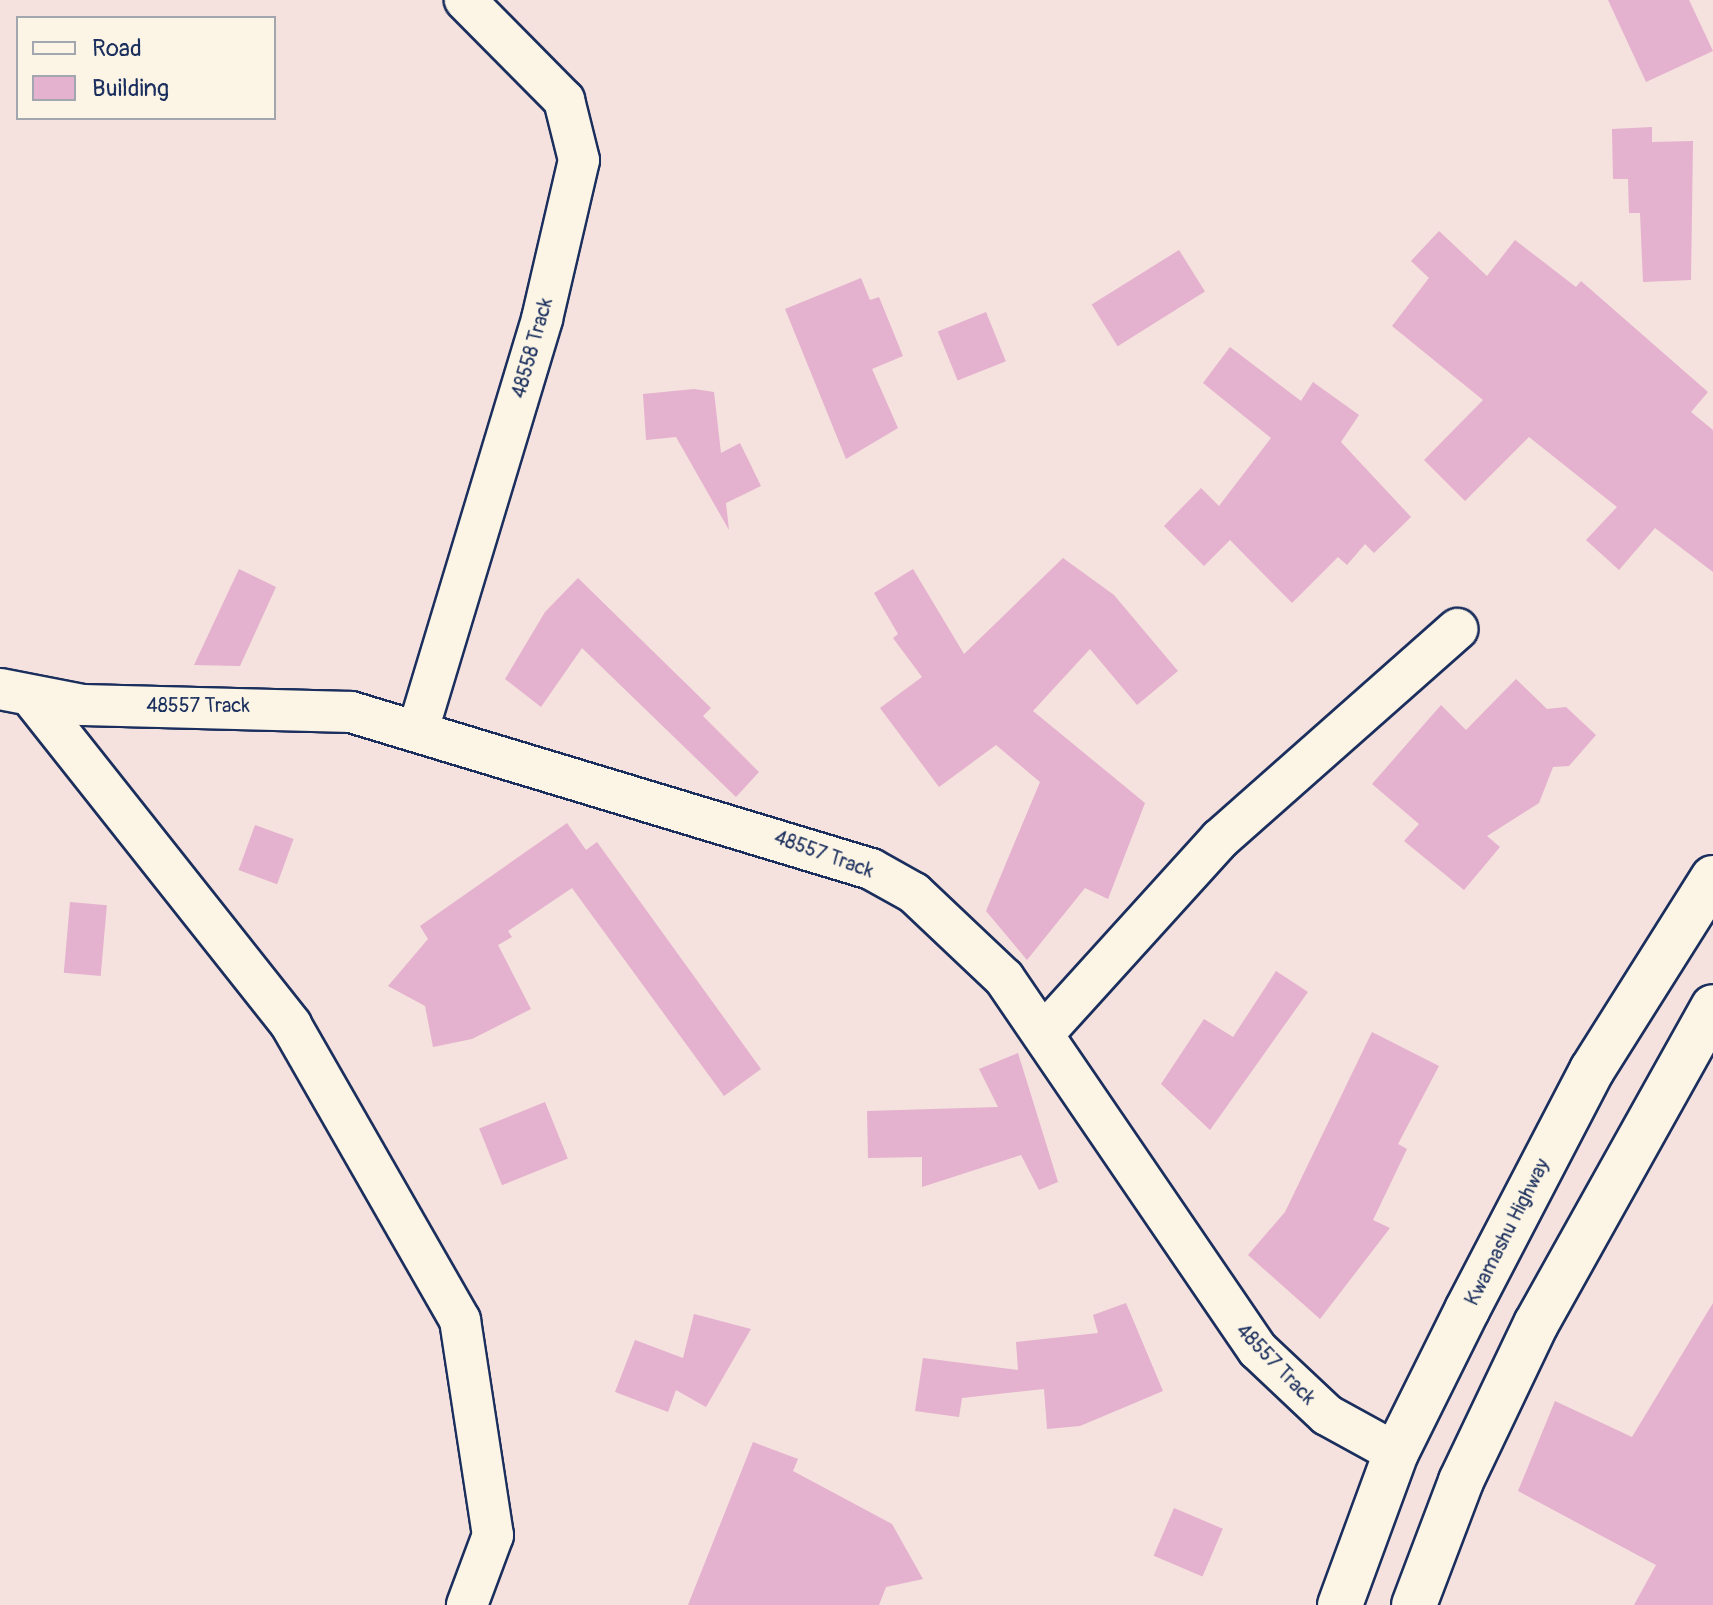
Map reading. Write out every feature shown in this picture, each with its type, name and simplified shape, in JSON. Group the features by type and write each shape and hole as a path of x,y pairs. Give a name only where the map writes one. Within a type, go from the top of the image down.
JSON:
{"main road":[{"name":"Kwamashu Highway","path":"1340,1605 1396,1453 1592,1070 1713,878"},
{"path":"1414,1605 1461,1481 1536,1324 1713,1007"}],"street":[{"name":"48558 Track","path":"418,730 542,319 579,160 564,100 465,0"},
{"path":"1044,1033 1220,839 1457,629"},
{"name":"48557 Track","path":"16,694 282,705 351,712 871,869 957,930 1044,1033 1258,1350 1327,1415 1396,1453"},
{"path":"16,694 291,1025 460,1320 493,1535 467,1605"}],"building":[{"path":"1608,0 1689,0 1713,51 1646,82"},
{"path":"1652,127 1652,142 1693,141 1691,280 1643,282 1640,213 1629,213 1628,179 1613,179 1612,129"},
{"path":"1439,231 1487,276 1515,240 1576,287 1581,281 1708,392 1691,412 1713,430 1713,572 1655,528 1619,570 1586,540 1617,507 1529,437 1465,501 1424,460 1483,400 1392,326 1429,278 1411,261"},
{"path":"1179,250 1205,292 1118,346 1092,305"},
{"path":"861,278 870,300 879,297 903,356 872,369 898,428 846,459 785,309"},
{"path":"986,312 1006,361 958,381 938,331"},
{"path":"1230,347 1301,401 1313,382 1359,415 1341,442 1411,517 1374,553 1365,544 1347,565 1338,557 1292,603 1230,540 1204,566 1164,526 1201,488 1219,506 1271,438 1203,383"},
{"path":"694,389 714,392 721,453 740,443 761,486 726,503 729,530 676,437 646,440 643,394"},
{"path":"1063,558 1114,595 1178,671 1137,705 1090,649 1033,711 1145,803 1108,899 1085,888 1027,960 986,911 1040,782 996,745 939,787 880,708 922,677 893,638 898,634 874,593 913,569 964,654"},
{"path":"239,569 276,587 240,666 194,665"},
{"path":"578,578 711,708 703,716 759,772 736,797 582,648 541,707 505,679 545,612"},
{"path":"1516,679 1547,709 1566,707 1596,735 1569,766 1553,767 1539,803 1487,836 1500,847 1464,890 1404,841 1419,824 1372,784 1441,705 1466,730"},
{"path":"567,823 586,850 597,842 761,1069 724,1096 572,888 508,931 512,937 498,945 531,1009 472,1039 433,1047 425,1006 388,986 428,939 420,926"},
{"path":"255,825 294,839 277,884 239,870"},
{"path":"70,902 107,905 101,976 64,973"},
{"path":"1276,971 1308,992 1210,1130 1161,1084 1204,1019 1233,1037"},
{"path":"1372,1032 1439,1066 1398,1144 1407,1149 1373,1220 1390,1228 1320,1319 1248,1255 1285,1212"},
{"path":"1018,1053 1058,1182 1039,1190 1021,1155 922,1187 922,1157 868,1158 867,1111 998,1107 979,1069"},
{"path":"545,1102 568,1159 502,1185 479,1129"},
{"path":"1126,1303 1163,1391 1080,1426 1047,1429 1044,1389 962,1398 959,1417 915,1411 923,1358 1018,1370 1016,1342 1098,1333 1093,1315"},
{"path":"1713,1303 1713,1605 1634,1605 1656,1565 1518,1491 1555,1401 1632,1437"},
{"path":"694,1314 751,1329 706,1407 676,1390 668,1412 615,1392 635,1340 683,1358"},
{"path":"753,1442 798,1459 793,1471 892,1524 923,1579 886,1587 879,1605 688,1605"},
{"path":"1174,1508 1223,1529 1202,1577 1154,1556"}]}
